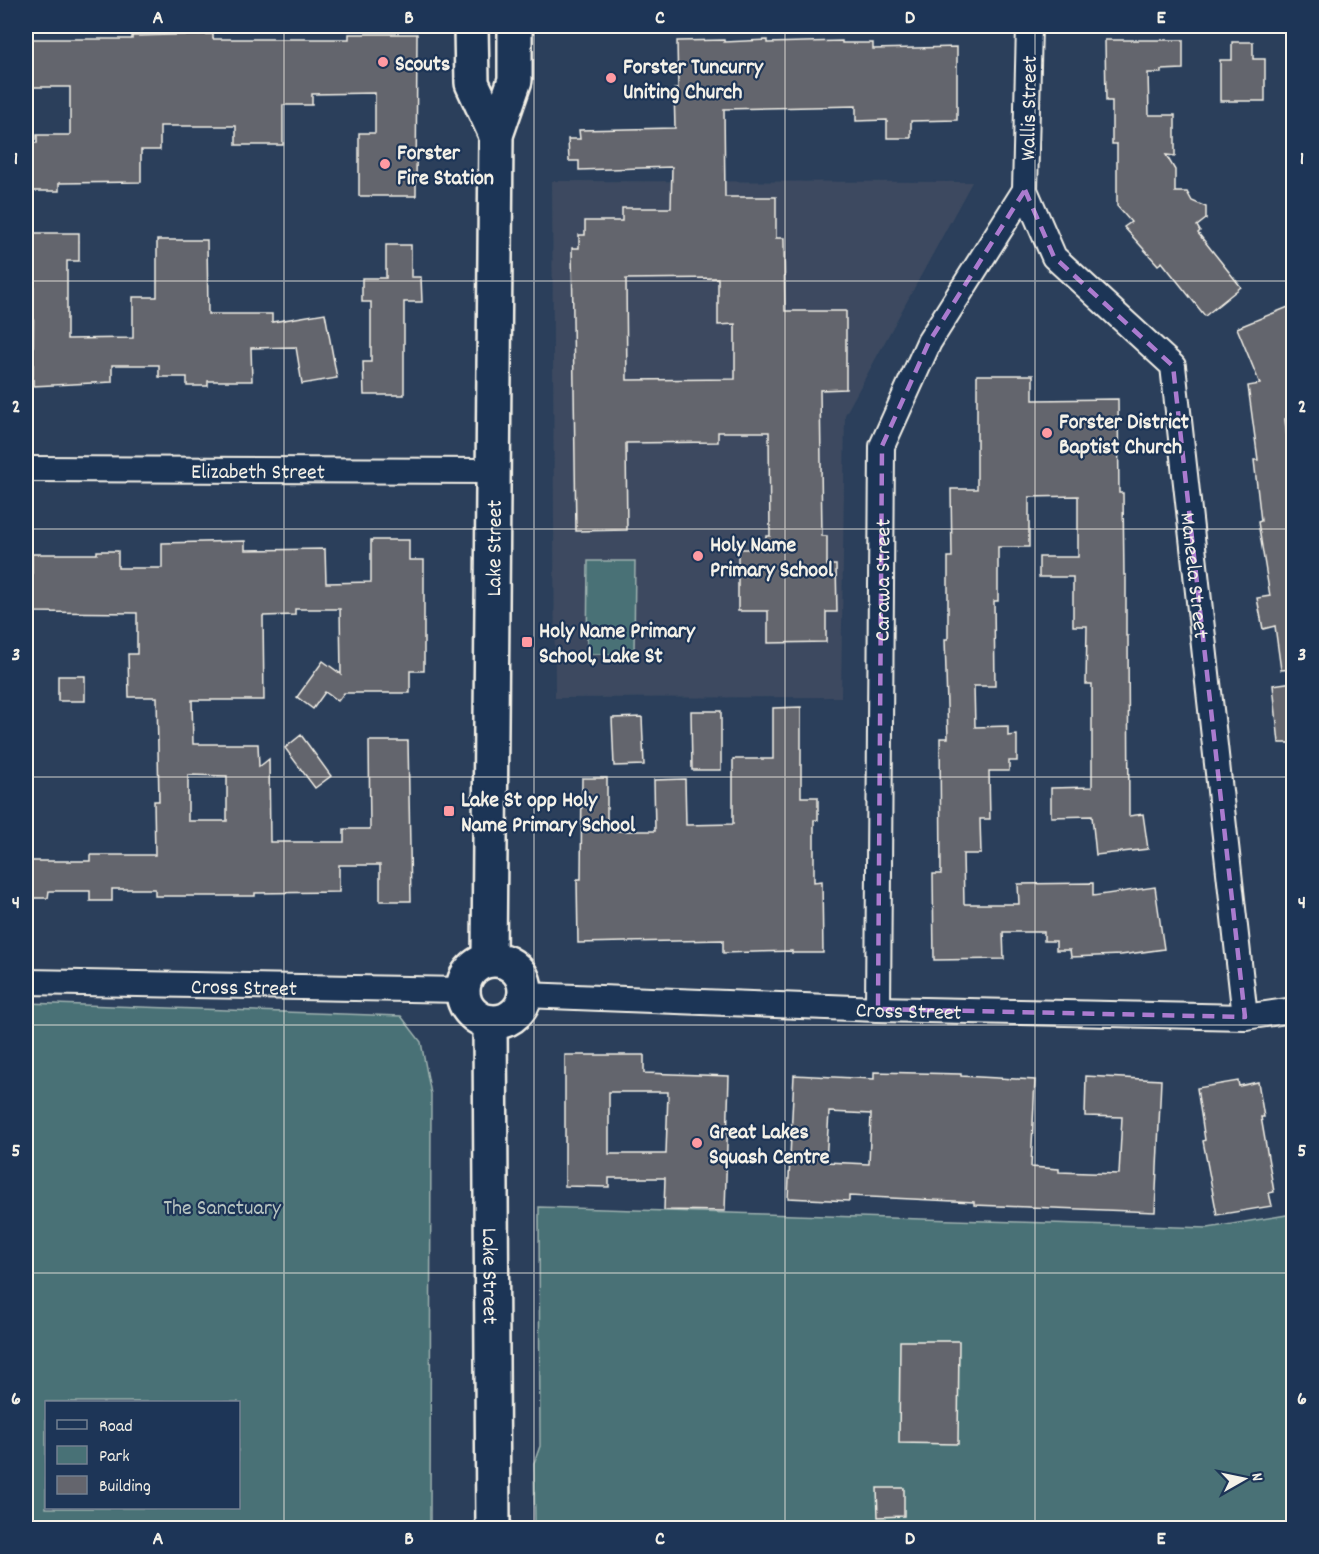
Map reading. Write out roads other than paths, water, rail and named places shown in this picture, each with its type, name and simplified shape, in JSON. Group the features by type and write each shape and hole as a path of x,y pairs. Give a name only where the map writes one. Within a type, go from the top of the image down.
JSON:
{"street":[{"name":"Lake Street","path":"471,26 472,82 496,135"},
{"name":"Lake Street","path":"489,960 496,135 515,80 514,26"},
{"name":"Wallis Street","path":"1025,190 1029,26"},
{"name":"Carawa Street","path":"878,1009 882,446 928,342 1025,190"},
{"name":"Maneela Street","path":"1025,190 1054,257 1173,366 1245,1017"},
{"name":"Elizabeth Street","path":"26,470 493,471"},
{"path":"489,960 507,963 515,969 521,976 525,995 522,1004 509,1018 500,1022 490,1022 473,1015 467,1008 462,990 470,970 489,960"},
{"name":"Cross Street","path":"26,982 462,990"},
{"name":"Cross Street","path":"525,995 878,1009 1245,1017 1293,1010"},
{"name":"Lake Street","path":"490,1022 493,1528"}],"place":[{"name":"Scouts","path":"383,62"},
{"name":"Forster Tuncurry Uniting Church","path":"611,78"},
{"name":"Forster Fire Station","path":"385,164"},
{"name":"Forster District Baptist Church","path":"1047,433"},
{"name":"Holy Name Primary School","path":"698,556"},
{"name":"Holy Name Primary School, Lake St","path":"527,642"},
{"name":"Lake St opp Holy Name Primary School","path":"449,811"},
{"name":"Great Lakes Squash Centre","path":"697,1143"}],"park label":[{"name":"The Sanctuary","path":"222,1206"}]}
